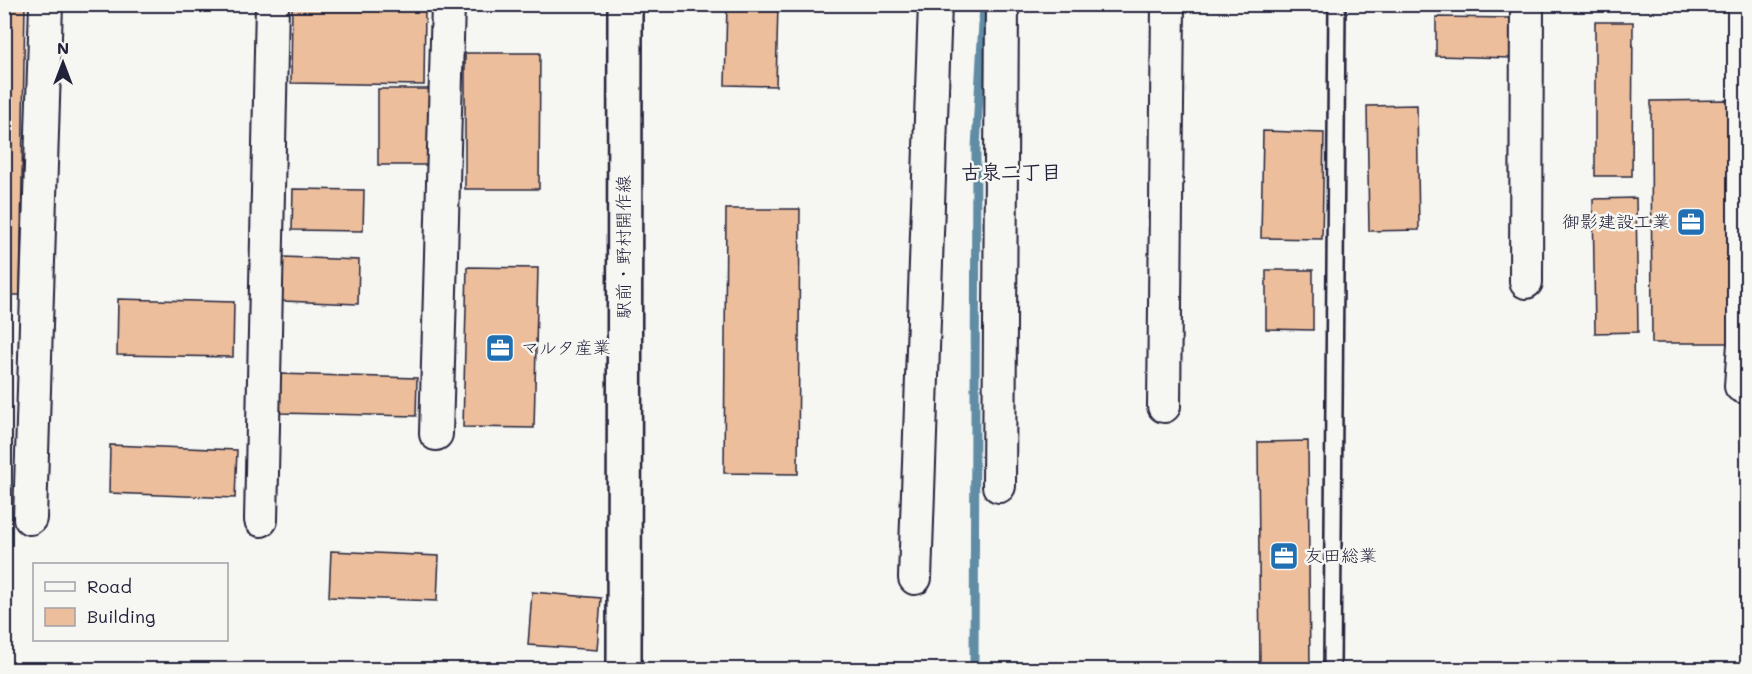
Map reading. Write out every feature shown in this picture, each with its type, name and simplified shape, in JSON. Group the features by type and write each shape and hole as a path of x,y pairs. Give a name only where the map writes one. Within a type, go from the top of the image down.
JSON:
{"street":[{"path":"30,518 46,4"},
{"path":"261,520 272,4"},
{"path":"436,434 448,4"},
{"name":"駅前・野村開作線","path":"624,669 625,4"},
{"path":"915,578 935,4"},
{"path":"999,486 1002,4"},
{"path":"1164,406 1168,4"},
{"path":"1526,282 1527,4"},
{"path":"1742,386 1744,4"}],"lane":[{"path":"1332,669 1337,4"}],"building":[{"path":"4,4 25,4 20,295 4,295"},
{"path":"292,4 416,4 425,8 424,85 291,83"},
{"path":"727,4 778,4 776,86 725,85"},
{"path":"1436,17 1513,18 1512,58 1436,56"},
{"path":"1595,22 1633,22 1632,176 1595,176"},
{"path":"465,53 540,53 539,189 465,189"},
{"path":"378,89 431,89 431,165 378,165"},
{"name":"御影建設工業","path":"1729,100 1729,343 1652,343 1651,101"},
{"path":"1417,105 1419,230 1369,231 1367,106"},
{"path":"1263,131 1324,133 1322,239 1261,238"},
{"path":"293,189 364,190 363,231 292,230"},
{"path":"1636,198 1638,332 1595,333 1593,199"},
{"path":"726,209 800,209 798,474 724,473"},
{"path":"283,257 359,260 358,304 282,301"},
{"name":"マルタ産業","path":"467,267 538,268 534,428 463,427"},
{"path":"1266,270 1313,270 1313,330 1266,329"},
{"path":"118,299 234,302 233,357 117,355"},
{"path":"279,374 417,378 416,416 278,413"},
{"name":"友田総業","path":"1308,441 1310,670 1260,670 1258,442"},
{"path":"110,445 237,450 235,498 109,493"},
{"path":"331,551 439,556 437,601 329,597"},
{"path":"532,592 601,598 597,650 528,645"},
{"path":"531,666 566,667 566,670 531,670"}],"waterway":[{"path":"974,670 976,148 984,4"}],"place":[{"name":"御影建設工業","path":"1691,222"},
{"name":"マルタ産業","path":"500,348"},
{"name":"友田総業","path":"1284,556"}],"district":[{"name":"古泉二丁目","path":"1011,172"}]}
